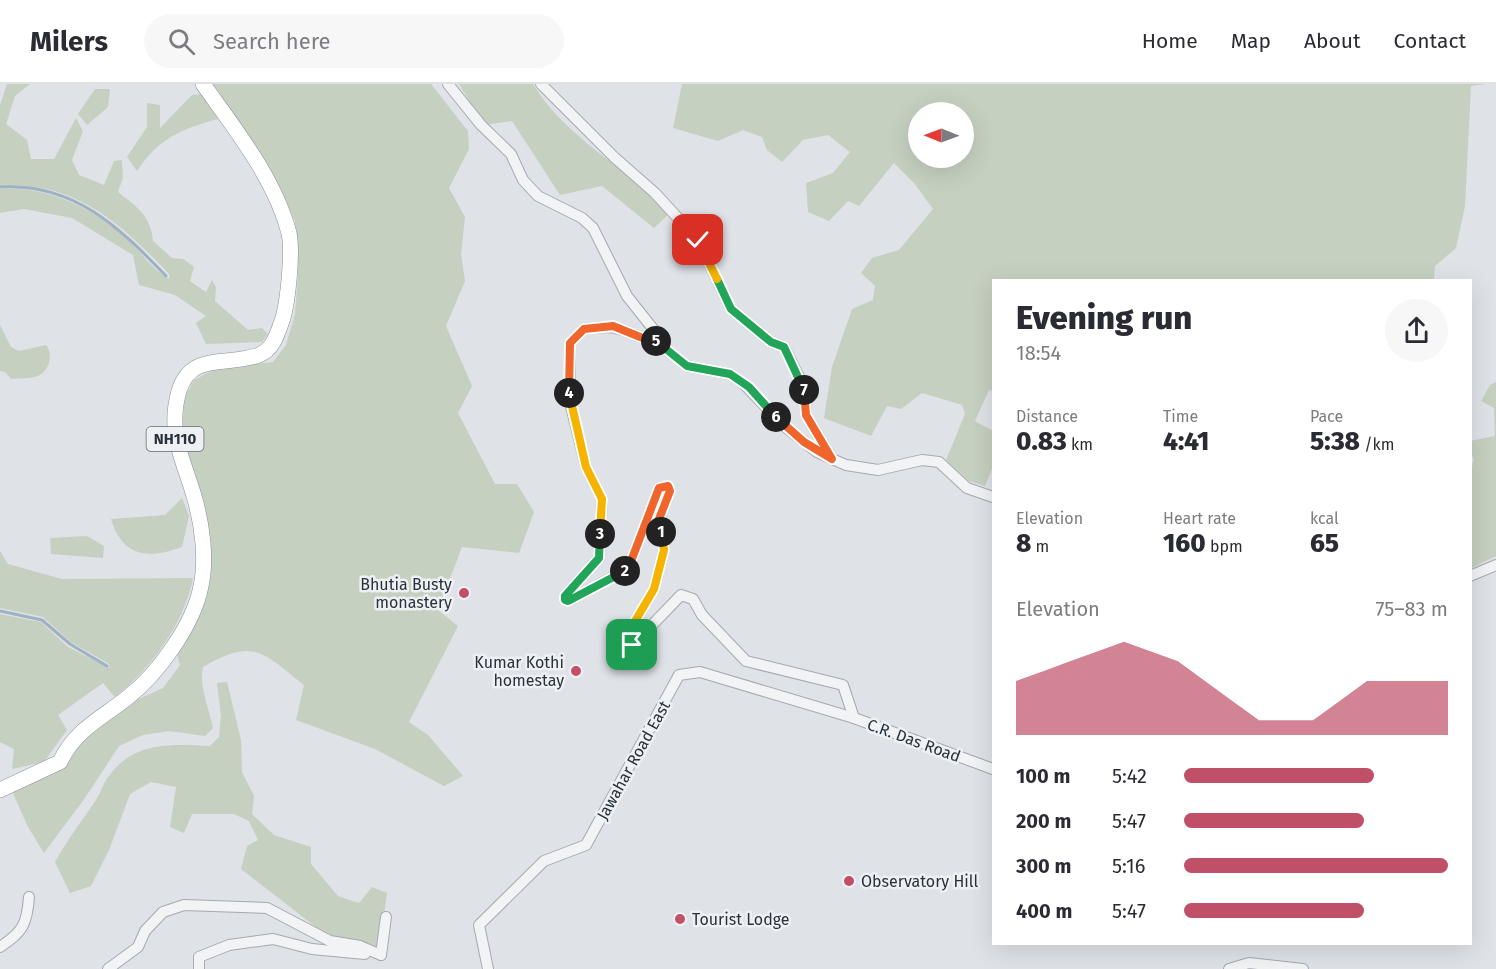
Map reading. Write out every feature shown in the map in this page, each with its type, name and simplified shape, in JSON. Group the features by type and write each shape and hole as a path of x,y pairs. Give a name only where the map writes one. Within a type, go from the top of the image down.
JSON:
{"highway":[{"name":"NH110","path":"0,790 60,762 68,746 79,733 144,683 190,621 202,586 203,548 195,498 173,432 179,390 185,376 196,366 260,355 276,339 287,304 289,235 272,192 244,143 203,84"}],"street":[{"path":"448,84 481,125 511,154 523,180 538,196 582,218 593,228 627,296 654,330 653,339 687,366 730,374 749,387 783,425 817,452 846,465 878,470 922,460 939,462 967,488 992,497"},
{"path":"541,84 614,157 655,193 698,240 731,309 771,342 784,347 804,387 806,415 832,459"},
{"name":"C.R. Das Road","path":"653,339 650,341 613,326 584,329 570,343 570,402 586,467 602,499 599,558 565,596 565,600 568,601 628,569 659,488 668,486 670,491 659,519 664,550 654,589 618,650 627,651 681,595 693,599 702,615 746,661 843,685 854,718 992,769"},
{"path":"1472,575 1496,565"},
{"name":"Jawahar Road East","path":"488,969 479,925 544,861 586,845 679,675 700,672 854,718"},
{"path":"0,947 16,937 28,920 29,897"},
{"path":"108,969 138,947 145,931 162,912 184,905 267,908 330,941 360,946 381,955"},
{"path":"381,955 386,917"},
{"path":"199,969 199,957 229,945 273,939 312,949 381,955"},
{"path":"1229,969 1249,963 1303,969"}],"green space":[{"path":"7,84 30,84 15,96 6,124 27,140 31,159 54,159 76,118 83,131 72,160 79,175 104,185 114,161 122,160 123,178 118,192 146,218 153,241 172,258 183,259 194,267 190,281 206,292 212,280 216,287 215,301 248,330 262,328 268,334 262,342 206,344 196,323 206,316 175,295 139,285 133,255 72,218 24,209 0,213 0,189 37,191 72,202 119,232 155,269 170,279 169,274 114,222 74,198 51,190 27,186 0,186 0,105"},
{"path":"210,84 431,84 468,131 469,149 449,188 465,217 461,254 465,281 446,326 472,386 458,413 495,484 517,484 534,512 519,553 462,547 438,610 458,626 409,722 428,735 463,776 444,786 375,749 296,720 304,685 268,657 247,651 235,653 203,667 203,690 213,728 205,736 169,731 143,735 119,746 85,798 44,853 28,827 11,789 62,764 106,714 163,688 180,665 177,654 205,587 181,435 185,397 194,380 217,368 273,362 286,345 295,314 298,274 295,221 285,199"},
{"path":"459,84 533,84 562,121 670,213 654,228 602,186 560,195 512,121 484,125"},
{"path":"682,84 1486,84 1471,86 1465,206 1456,248 1435,266 1434,279 992,279 992,391 989,390 975,421 992,430 992,468 985,486 969,481 946,460 965,414 962,405 922,393 901,409 887,406 871,436 824,418 832,367 852,309 873,300 875,286 861,273 872,258 899,250 933,209 914,183 894,163 859,206 848,201 829,221 808,212 806,183 833,173 850,152 828,135 803,140 782,162 767,150 762,137 743,130 718,141 673,128"},
{"path":"95,89 110,89 108,107 87,125 78,114"},
{"path":"204,94 218,119 172,136 154,150 137,171 127,157 147,127 147,103 160,105 160,128 192,95"},
{"path":"0,325 11,347 19,351 46,345 50,356 48,365 40,375 11,379 5,372 0,371"},
{"path":"1496,382 1496,556 1472,568 1472,467 1474,459 1472,441 1495,436 1494,408 1481,401 1490,385"},
{"path":"182,498 189,516 182,547 169,551 147,554 129,548 122,541 111,519 165,515"},
{"path":"87,536 104,546 103,558 51,554 50,538"},
{"path":"0,551 8,564 62,579 193,578 189,595 174,628 141,673 115,697 103,683 58,715 67,730 44,762 12,769 14,749 0,742 0,614 41,622 68,647 110,668 109,664 71,642 43,617 0,608"},
{"path":"227,682 241,740 242,772 254,796 252,814 274,835 311,847 311,864 338,896 359,903 372,887 387,893 379,951 330,938 241,869 247,846 258,840 249,821 234,814 192,814 184,833 170,827 176,787 151,782 130,794 109,850 91,886 70,893 55,862 98,797 107,779 130,756 154,747 210,746 219,737 221,716 217,683"}],"waterway":[{"path":"0,187 26,187 50,192 93,211 130,241 166,276"},
{"path":"0,611 42,620 70,644 107,666"}],"place":[{"name":"Bhutia Busty monastery","path":"464,593"},
{"name":"Kumar Kothi homestay","path":"576,671"},
{"name":"Observatory Hill","path":"849,881"},
{"name":"Tourist Lodge","path":"680,919"}],"route":[{"path":"632,645 627,651 618,650 654,589 664,550 659,519 670,491 668,486 659,488 628,569 568,601 565,600 565,596 599,558 602,499 586,467 581,437 570,402 570,343 575,335 584,329 613,326 628,330 643,339 650,341 653,339 687,366 730,374 749,387 783,425 817,452 832,459 815,435 806,415 804,387 784,347 771,342 731,309 698,240"}]}
